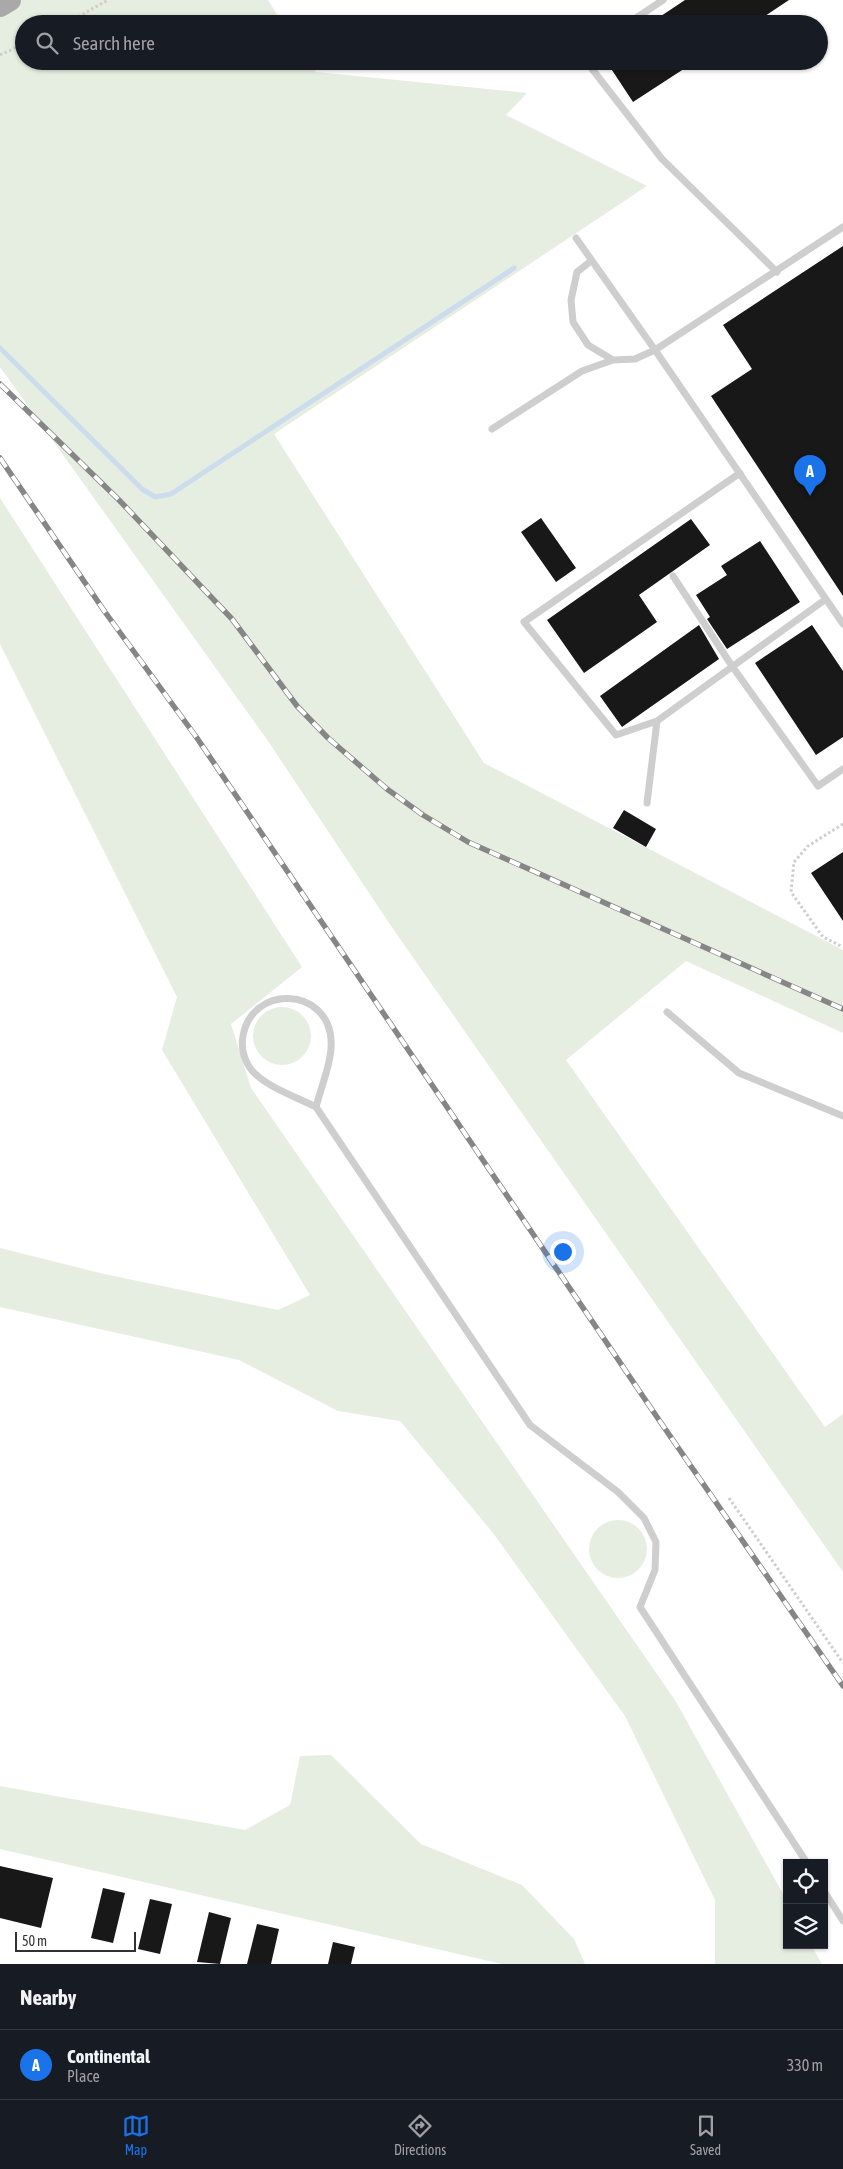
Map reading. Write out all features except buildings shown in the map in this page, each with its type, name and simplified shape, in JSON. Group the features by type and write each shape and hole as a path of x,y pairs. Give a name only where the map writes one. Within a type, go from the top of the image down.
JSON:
{"main road":[{"path":"0,6 10,0"}],"lane":[{"path":"641,15 663,0"},
{"path":"593,70 662,159 777,272"},
{"path":"492,429 582,372 613,360 635,359 655,350 777,272 843,227"},
{"path":"576,238 843,624"},
{"path":"591,261 577,272 571,300 573,322 588,345 613,360"},
{"path":"740,473 524,622 616,736 656,721 826,599"},
{"path":"673,576 732,666 818,786 843,769"},
{"path":"647,802 656,721"},
{"path":"316,1106 331,1051 332,1041 326,1021 312,1005 302,1001 292,998 272,1000 262,1005 248,1020 242,1039 245,1059 250,1068 265,1082 316,1106 530,1425 618,1492 644,1518 656,1542 655,1570 640,1607 804,1859"},
{"path":"667,1012 739,1073 843,1116"},
{"path":"828,1897 843,1921"}],"path":[{"path":"81,15 108,0"},
{"path":"0,56 15,48"},
{"path":"843,824 808,846 794,862 791,892 823,937 843,947"},
{"path":"729,1498 843,1662"}],"shaded area":[{"path":"0,0 268,0 277,15 15,15 15,70 315,70 316,72 527,93 506,115 647,186 274,434 484,763 843,950 843,1033 686,961 566,1060 825,1427 843,1414 843,1572 391,926 268,741 0,367"},
{"path":"0,498 302,967 231,1024 251,1088 675,1700 783,1894 783,1949 813,1949 822,1964 715,1964 715,1900 625,1716 493,1533 400,1421 338,1411 239,1360 0,1307 0,1248 104,1274 278,1310 310,1295 162,1050 177,997 0,644"},
{"path":"276,1007 288,1007 303,1015 311,1030 311,1042 303,1057 288,1065 276,1065 261,1057 253,1042 253,1030 261,1015"},
{"path":"612,1520 624,1520 639,1528 647,1543 647,1555 639,1570 624,1578 612,1578 597,1570 589,1555 589,1543 597,1528"},
{"path":"331,1755 421,1844 522,1885 574,1939 585,1964 502,1964 0,1849 0,1786 245,1830 290,1805 300,1756"}],"waterway":[{"path":"0,348 142,489 155,497 171,494 514,268"}],"railway":[{"path":"0,384 119,500 232,619 297,706 328,738 387,789 423,815 468,842 843,1009"},
{"path":"0,458 105,612 197,738 659,1420 843,1686"}],"place":[{"name":"Continental","path":"810,496"}]}
